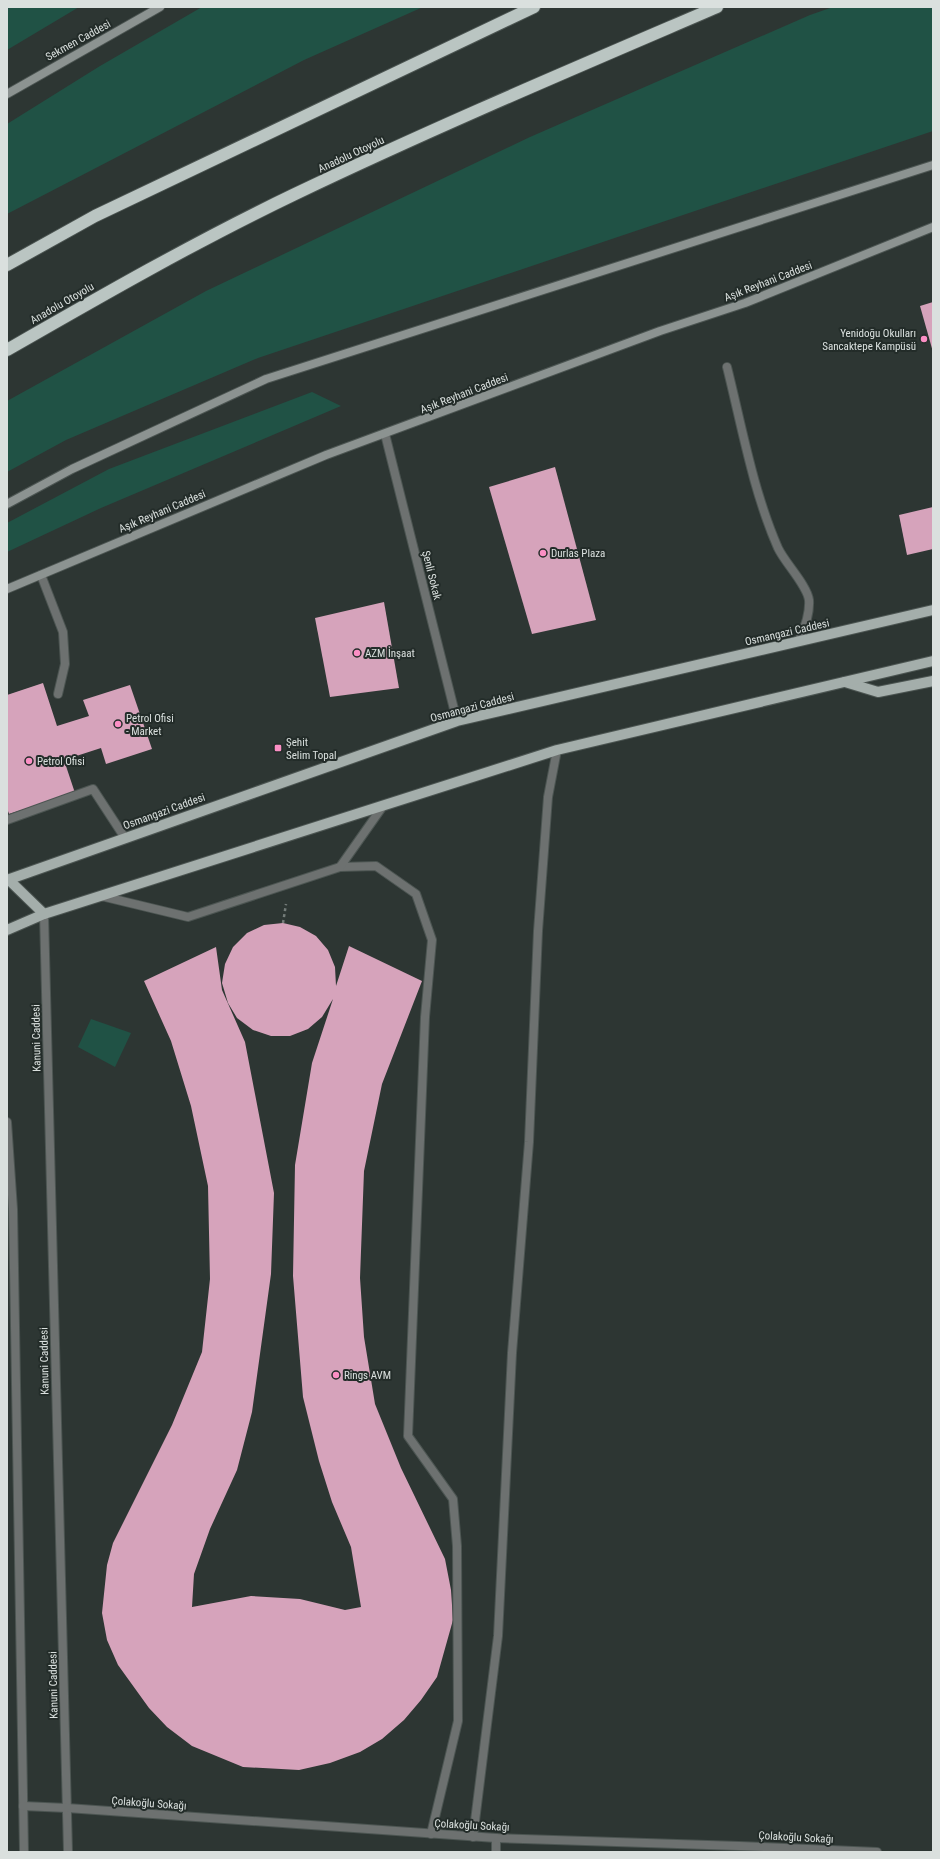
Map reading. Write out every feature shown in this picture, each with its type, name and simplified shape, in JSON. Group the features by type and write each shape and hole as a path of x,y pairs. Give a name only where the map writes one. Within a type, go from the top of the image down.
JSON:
{"highway":[{"path":"7,265 95,216 534,7"},
{"name":"Anadolu Otoyolu","path":"7,350 140,274 291,196 426,133 717,7"}],"main road":[{"name":"Sekmen Caddesi","path":"7,94 160,7"},
{"path":"7,504 72,469 266,379 933,165"},
{"name":"Aşık Reyhani Caddesi","path":"7,589 326,455 660,331 745,303 933,227"},
{"name":"Osmangazi Caddesi","path":"8,882 125,838 457,721 933,610"},
{"path":"7,930 44,914 557,750 933,660"},
{"path":"844,682 878,692 933,681"},
{"path":"8,882 44,914"}],"street":[{"path":"726,367 765,517 779,550 809,599 807,620 799,641"},
{"name":"Şenli Sokak","path":"385,434 457,721"},
{"path":"41,575 63,632 65,664 58,694"},
{"path":"472,1837 498,1636 512,1353 530,1142 538,930 548,797 557,750"},
{"path":"7,820 93,789 125,838"},
{"path":"340,867 383,806"},
{"path":"101,896 188,917 340,867 376,866 416,894 432,940 425,1017 408,1436 453,1499 457,1546 458,1721 431,1834"},
{"name":"Kanuni Caddesi","path":"44,914 68,1852"},
{"path":"7,1122 12,1209 24,1852"},
{"path":"23,1806 67,1808"},
{"name":"Çolakoğlu Sokağı","path":"67,1808 472,1837 876,1852"},
{"path":"496,1838 496,1852"}],"green space":[{"path":"7,7 79,7 7,50"},
{"path":"202,7 423,7 304,60 7,214 7,124 100,66"},
{"path":"833,7 933,7 933,131 258,358 66,440 7,472 7,401 206,291 530,137 810,15"},
{"path":"312,392 341,406 101,508 7,552 7,523 109,469"},
{"path":"91,1019 131,1033 115,1067 78,1047"}],"building":[{"name":"Yenidoğu Okulları Sancaktepe Kampüsü","path":"933,302 933,352 920,306"},
{"name":"Durlas Plaza","path":"555,467 596,620 532,634 489,487"},
{"path":"933,507 933,549 907,555 899,515"},
{"name":"AZM İnşaat","path":"384,602 399,688 330,697 315,618"},
{"path":"43,683 57,726 89,716 83,700 130,685 152,749 106,764 101,748 64,760 75,793 9,814 7,808 7,695"},
{"name":"Rings AVM","path":"283,923 300,927 316,936 328,950 335,967 336,986 349,946 422,981 382,1084 364,1171 360,1278 364,1337 375,1404 401,1468 445,1559 451,1590 453,1620 437,1677 421,1700 404,1720 382,1739 360,1752 330,1763 299,1770 243,1767 192,1746 167,1727 149,1708 118,1665 107,1640 102,1613 107,1565 113,1543 172,1425 202,1352 210,1279 208,1186 191,1106 171,1041 144,981 216,947 222,990 245,1042 274,1193 271,1274 252,1412 237,1470 210,1529 194,1574 192,1607 251,1596 300,1599 345,1610 361,1607 351,1547 332,1502 319,1461 303,1397 293,1276 295,1165 312,1063 333,999 322,1017 308,1029 290,1036 271,1036 253,1030 237,1018 228,1003 222,983 225,964 233,947 247,933 264,925"}],"place":[{"name":"Yenidoğu Okulları Sancaktepe Kampüsü","path":"924,339"},
{"name":"Durlas Plaza","path":"543,553"},
{"name":"AZM İnşaat","path":"357,653"},
{"name":"Petrol Ofisi - Market","path":"118,724"},
{"name":"Şehit Selim Topal","path":"278,748"},
{"name":"Petrol Ofisi","path":"29,761"},
{"name":"Rings AVM","path":"336,1375"}]}
